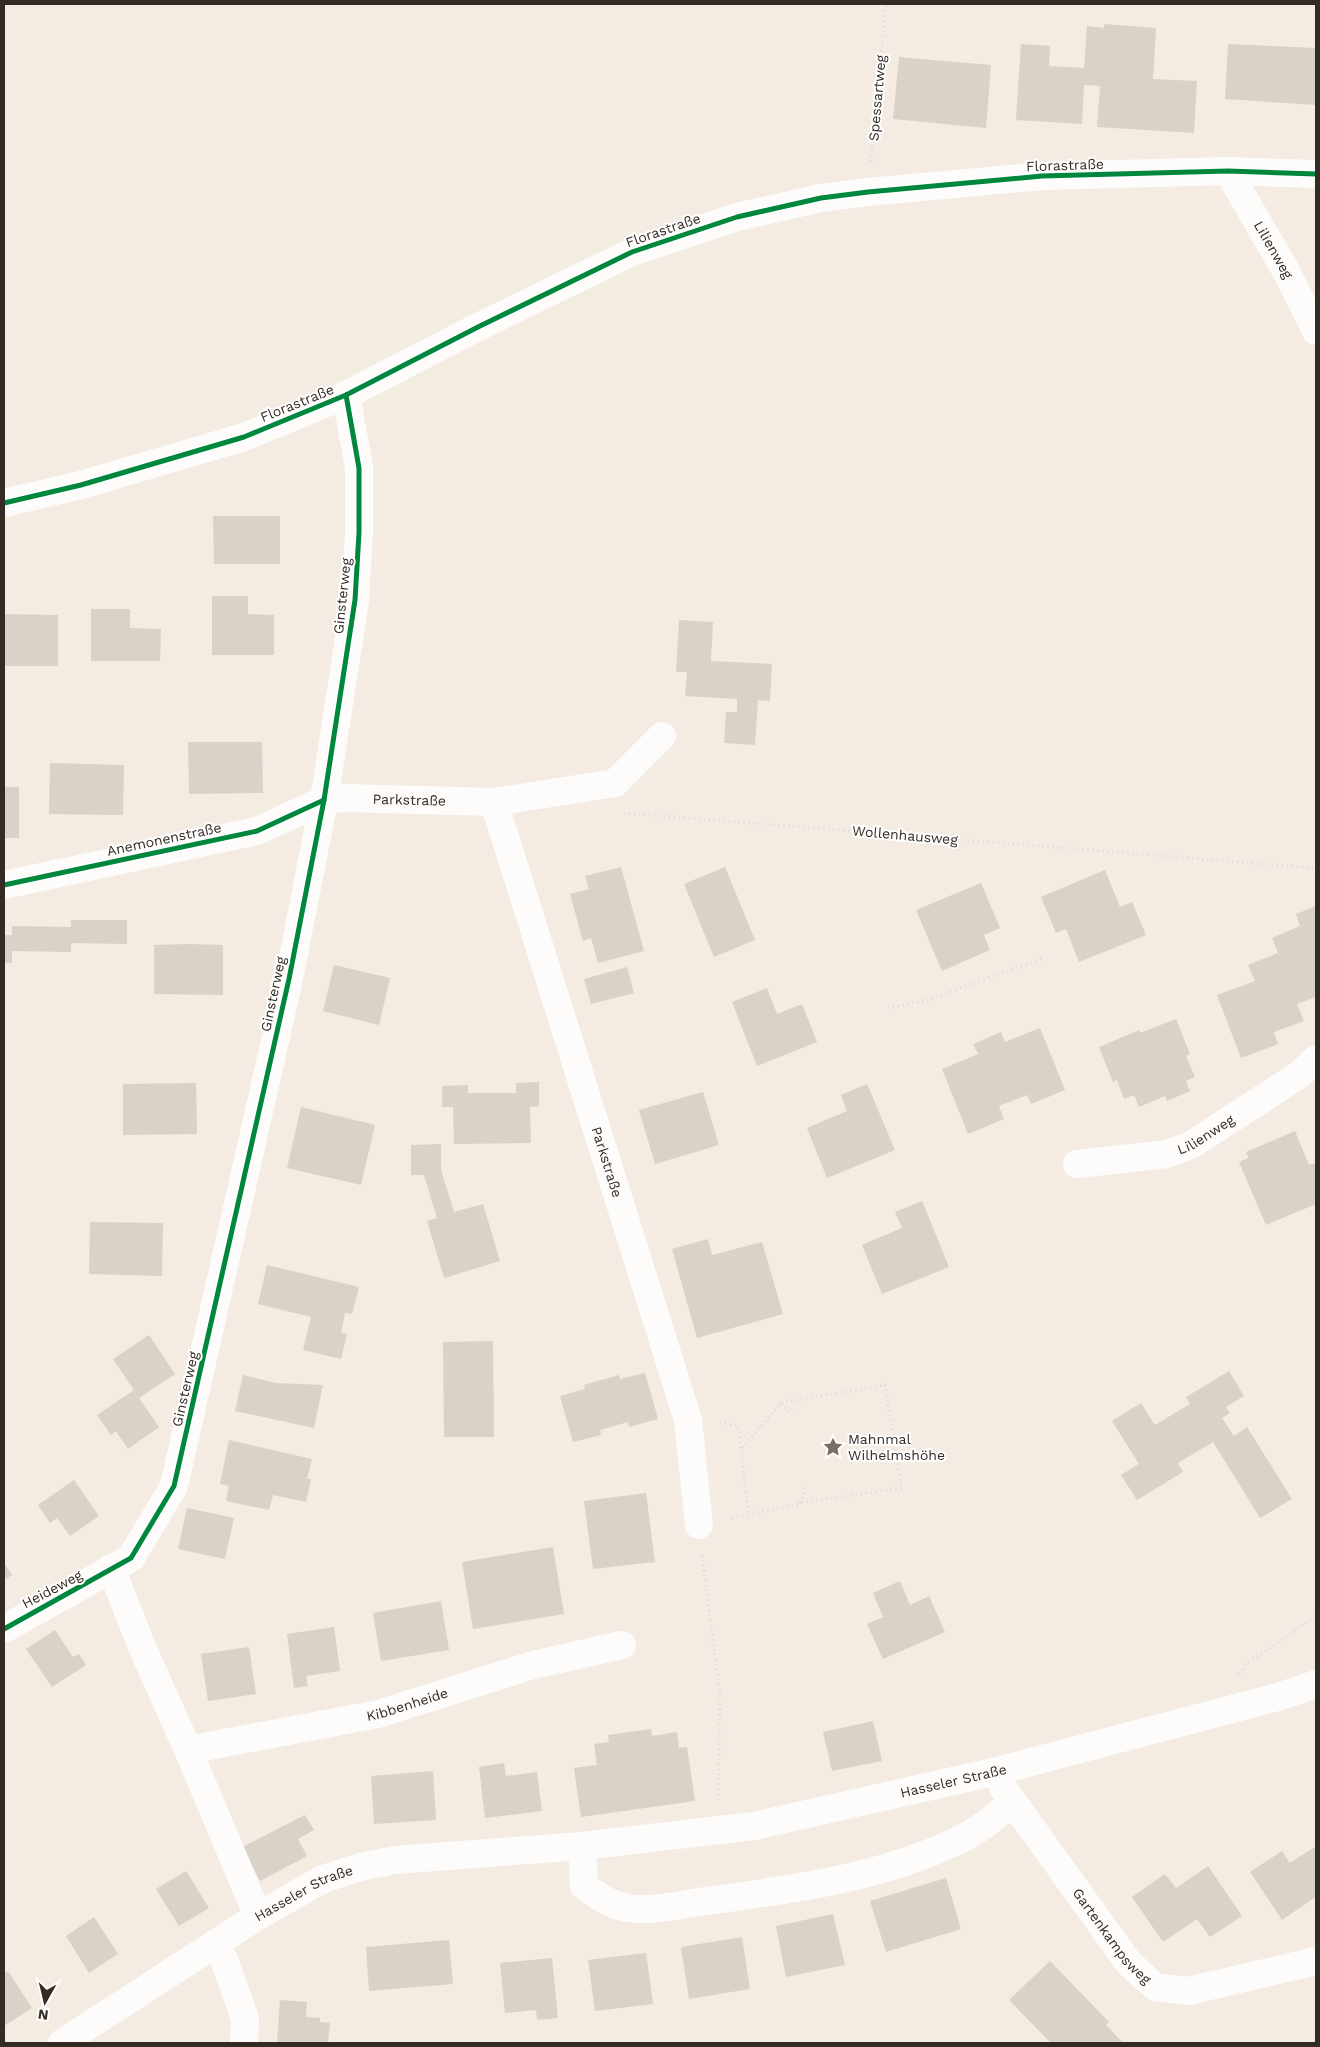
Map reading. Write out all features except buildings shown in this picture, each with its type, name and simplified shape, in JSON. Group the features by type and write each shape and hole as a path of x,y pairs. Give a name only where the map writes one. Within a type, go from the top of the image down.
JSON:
{"street":[{"name":"Florastraße","path":"4,503 81,485 236,440 346,395 488,322 632,252 737,217 821,198 1042,176 1228,171 1316,174"},
{"name":"Lilienweg","path":"1228,171 1286,271 1316,331"},
{"name":"Ginsterweg","path":"111,1568 130,1558 174,1486 287,988 324,800 355,600 358,552 359,468 346,395"},
{"name":"Parkstraße","path":"324,800 345,798 494,802 615,783 662,736"},
{"name":"Anemonenstraße","path":"4,885 257,831 324,800"},
{"name":"Parkstraße","path":"494,802 688,1420 698,1525"},
{"name":"Lilienweg","path":"1077,1164 1167,1154 1191,1145 1299,1075 1316,1059"},
{"name":"Heideweg","path":"4,1629 101,1576 111,1568"},
{"path":"111,1568 142,1647 258,1916"},
{"name":"Kibbenheide","path":"188,1750 378,1714 533,1665 622,1645"},
{"name":"Hasseler Straße","path":"62,2043 258,1916 323,1879 360,1866 395,1860 582,1846 754,1826 993,1772 1278,1697 1316,1684"},
{"name":"Gartenkampsweg","path":"993,1772 1128,1962 1155,1987 1188,1991 1316,1961"},
{"path":"582,1846 584,1886 608,1902 628,1908 650,1908 764,1893 853,1877 919,1857 969,1835 1014,1802"},
{"path":"215,1944 225,1962 245,2019 244,2043"}],"path":[{"path":"888,1008 927,1000 1043,958"},
{"path":"719,1831 720,1696 698,1525 800,1503 902,1488 885,1385 781,1404 742,1448"},
{"path":"781,1404 793,1414"},
{"path":"688,1420 738,1425 749,1515"},
{"path":"800,1503 805,1488"},
{"path":"1210,1715 1245,1665 1316,1616"}],"cycle path":[{"path":"4,503 81,485 244,437 346,395 480,326 632,252 737,217 821,198 1042,176 1228,171 1316,174"},
{"path":"4,1629 131,1558 174,1486 289,979 324,800 355,600 359,533 359,468 346,395"},
{"path":"4,885 257,831 324,800"}],"place":[{"name":"Mahnmal Wilhelmshöhe","path":"833,1447"}]}
